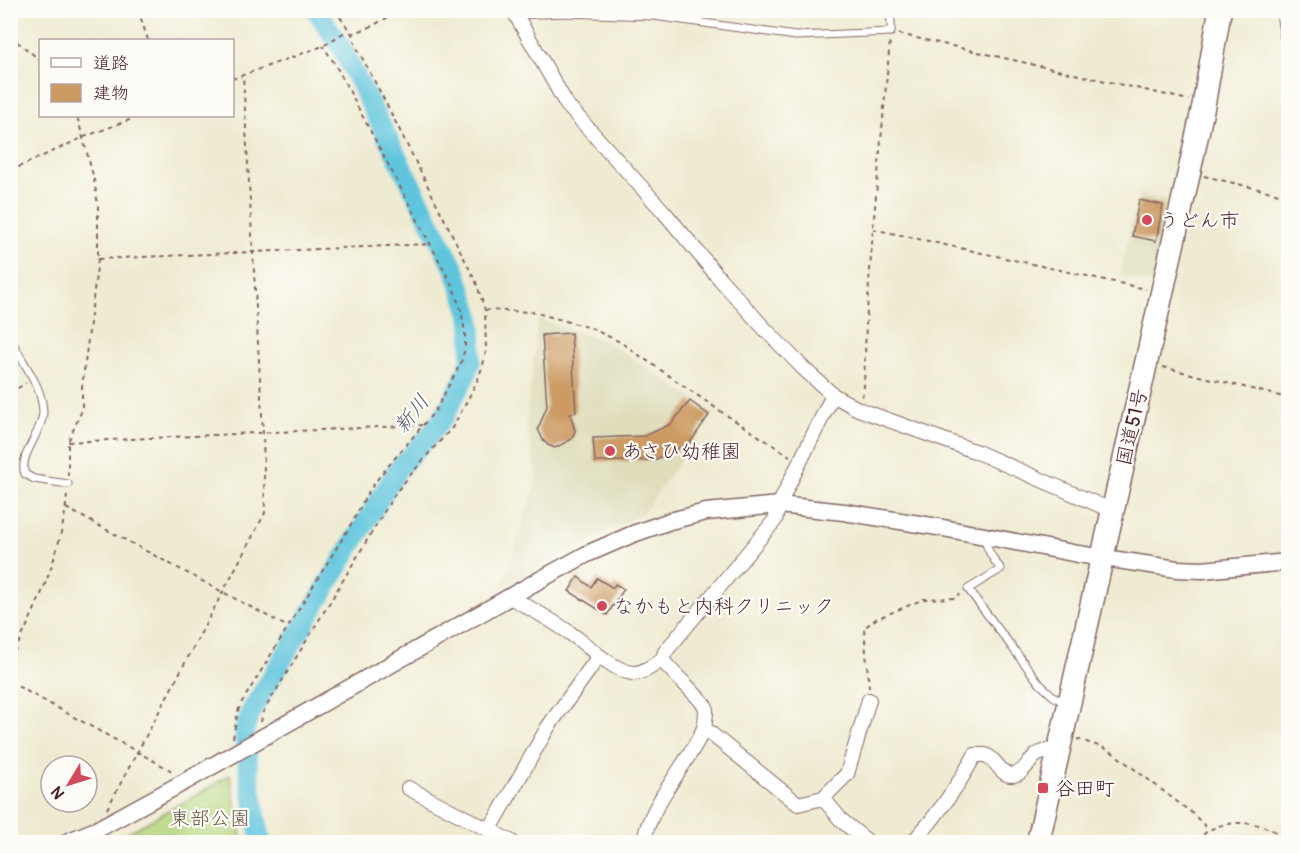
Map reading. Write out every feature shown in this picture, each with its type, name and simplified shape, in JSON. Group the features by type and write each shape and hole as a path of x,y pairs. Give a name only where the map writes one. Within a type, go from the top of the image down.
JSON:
{"highway":[{"name":"国道51号","path":"1038,843 1189,173 1220,10"}],"street":[{"path":"1283,10 1288,41"},
{"path":"514,13 567,105 664,212 763,327 833,395 858,409 977,452 1113,511"},
{"path":"510,597 575,636 599,656 626,672 636,674 662,660 664,652 775,520 779,505 833,395"},
{"path":"67,843 94,836 186,781 587,554 642,530 706,512 779,505 844,512 938,527 1078,554 1177,569 1202,570 1288,562"},
{"path":"489,831 548,728 599,656"},
{"path":"644,843 645,832 657,807 704,728 706,707 662,660"},
{"path":"704,728 798,804 823,798 847,774 869,700"},
{"path":"913,843 962,778 975,755 985,755 994,760 1009,775 1017,774 1036,755 1061,742"},
{"path":"408,788 512,843"},
{"path":"823,798 841,820 868,843"}],"lane":[{"path":"514,13 654,16 796,36 891,32 889,10"},
{"path":"10,337 39,391 43,416 23,469 25,474 34,479 68,484"},
{"path":"983,536 987,550 1001,569 968,590 1040,684 1053,696 1069,705"}],"path":[{"path":"138,10 148,39"},
{"path":"261,739 263,712 396,492 452,429 478,379 484,358 485,310 476,282 352,34 347,31 335,10"},
{"path":"352,34 402,10"},
{"path":"234,79 323,46 347,31"},
{"path":"858,409 864,387 873,229 891,32 1204,103"},
{"path":"10,36 39,59"},
{"path":"233,755 232,741 242,702 367,495 379,477 435,411 461,363 465,348 462,310 453,286 335,64 323,46"},
{"path":"94,836 265,513 263,433 243,75"},
{"path":"10,660 32,617 55,554 66,508 69,442 82,410 82,387 98,259 98,206 94,179 77,117"},
{"path":"10,171 84,137 137,117"},
{"path":"1189,173 1288,196"},
{"path":"10,194 18,216 17,232 10,236"},
{"path":"873,229 1161,293"},
{"path":"98,259 431,244"},
{"path":"485,310 533,312 591,328 620,342 800,463"},
{"path":"1147,363 1288,398"},
{"path":"10,393 33,379"},
{"path":"69,442 422,425"},
{"path":"66,508 288,627"},
{"path":"869,700 864,628 876,619 924,599 955,598 968,590"},
{"path":"10,682 137,751 186,781"},
{"path":"1061,742 1102,747 1112,752 1192,813 1209,830"},
{"path":"1198,843 1204,833 1215,827 1244,822 1265,827 1288,837"}],"shaded area":[{"path":"1139,194 1174,202 1155,284 1120,276"},
{"name":"あさひ幼稚園","path":"538,319 608,342 714,413 643,513 502,586 538,478 526,425"}],"green space":[{"name":"東部公園","path":"230,775 242,842 111,842 200,793"}],"building":[{"name":"うどん市","path":"1139,200 1163,205 1156,241 1132,236"},
{"path":"571,333 576,412 570,413 575,431 572,439 555,448 543,440 538,429 547,406 542,335"},
{"path":"690,401 709,415 690,443 654,460 595,462 593,438 645,436 671,424"},
{"name":"なかもと内科クリニック","path":"578,577 591,587 597,578 613,588 615,584 624,589 607,615 569,591"}],"waterway":[{"name":"新川","path":"261,842 250,783 244,731 251,711 398,469 445,415 466,375 471,360 470,313 455,270 340,45 316,10"}],"place":[{"name":"うどん市","path":"1147,220"},
{"name":"あさひ幼稚園","path":"610,451"},
{"name":"なかもと内科クリニック","path":"602,606"},
{"name":"谷田町","path":"1043,788"}]}
